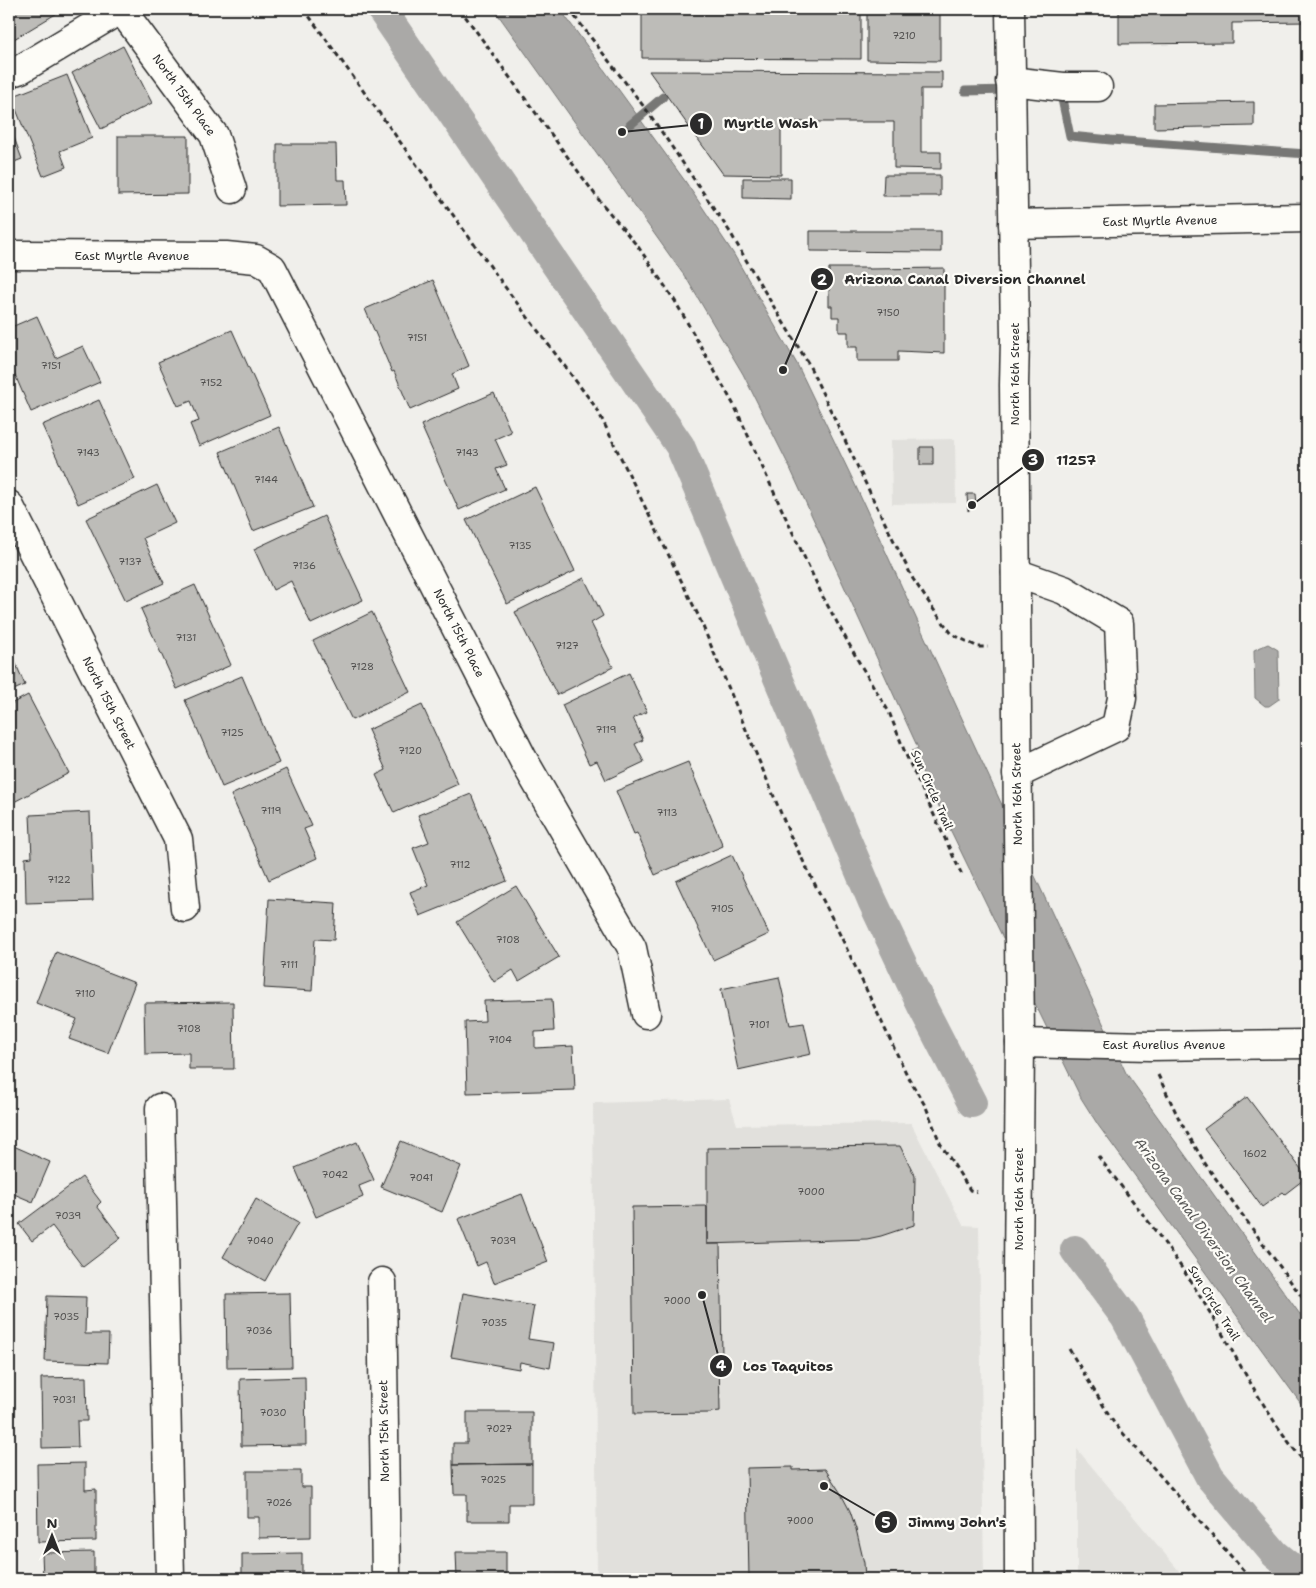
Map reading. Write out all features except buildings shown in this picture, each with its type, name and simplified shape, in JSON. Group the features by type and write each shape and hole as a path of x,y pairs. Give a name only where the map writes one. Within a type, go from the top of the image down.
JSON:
{"street":[{"path":"9,73 21,69 121,9"},
{"name":"North 15th Place","path":"121,9 214,135 232,189"},
{"name":"North 16th Street","path":"1010,9 1015,338 1020,1043 1018,1273 1019,1579"},
{"path":"1010,81 1063,86 1098,86"},
{"name":"East Myrtle Avenue","path":"1013,224 1307,218"},
{"name":"East Myrtle Avenue","path":"9,255 226,256 256,259"},
{"name":"North 15th Place","path":"256,259 272,268 523,759 632,948 646,1014"},
{"name":"North 15th Street","path":"9,504 178,839 185,908"},
{"path":"1016,573 1064,590 1119,623 1122,698 1116,728 1017,774"},
{"name":"East Aurelius Avenue","path":"1020,1043 1150,1046 1307,1044"},
{"path":"160,1108 170,1579"},
{"name":"North 15th Street","path":"382,1282 386,1579"}],"path":[{"path":"304,9 508,291 597,409 699,617 790,835 908,1077 926,1107 940,1143 970,1190 977,1192"},
{"name":"Sun Circle Trail","path":"460,9 599,200 639,248 675,301 735,407 823,597 889,712 906,756 962,876"},
{"path":"569,9 648,112 730,232 808,363 913,578 936,613 952,634 978,647 1016,646"},
{"path":"1150,1046 1157,1072 1180,1120 1206,1165 1307,1304"},
{"name":"Sun Circle Trail","path":"1098,1156 1201,1296 1269,1415 1307,1465"},
{"path":"1069,1349 1114,1423 1251,1579"}],"shaded area":[{"path":"955,439 956,503 892,504 891,440"},
{"path":"729,1099 737,1125 911,1123 963,1225 979,1226 984,1579 597,1579 593,1103"},
{"path":"1077,1449 1180,1572 1187,1579 1077,1579"}],"water":[{"path":"494,9 560,9 685,181 733,253 797,364 852,478 1126,1073 1307,1324 1307,1412 1098,1125 1081,1098 912,751 918,748 790,468 743,374 688,281"},
{"path":"1268,644 1278,650 1279,699 1269,706 1265,706 1255,698 1254,650"}],"waterway":[{"path":"381,9 680,446 872,900 922,1006 972,1103"},
{"path":"965,91 1009,90"},
{"path":"1060,90 1070,136 1307,154"},
{"path":"630,125 663,97"},
{"path":"1075,1250 1125,1317 1210,1477 1275,1554 1306,1579"}],"place":[{"name":"Myrtle Wash","path":"622,132"},
{"name":"Arizona Canal Diversion Channel","path":"783,370"},
{"name":"11257","path":"972,505"},
{"name":"Los Taquitos","path":"702,1295"},
{"name":"Jimmy John's","path":"824,1486"}]}
